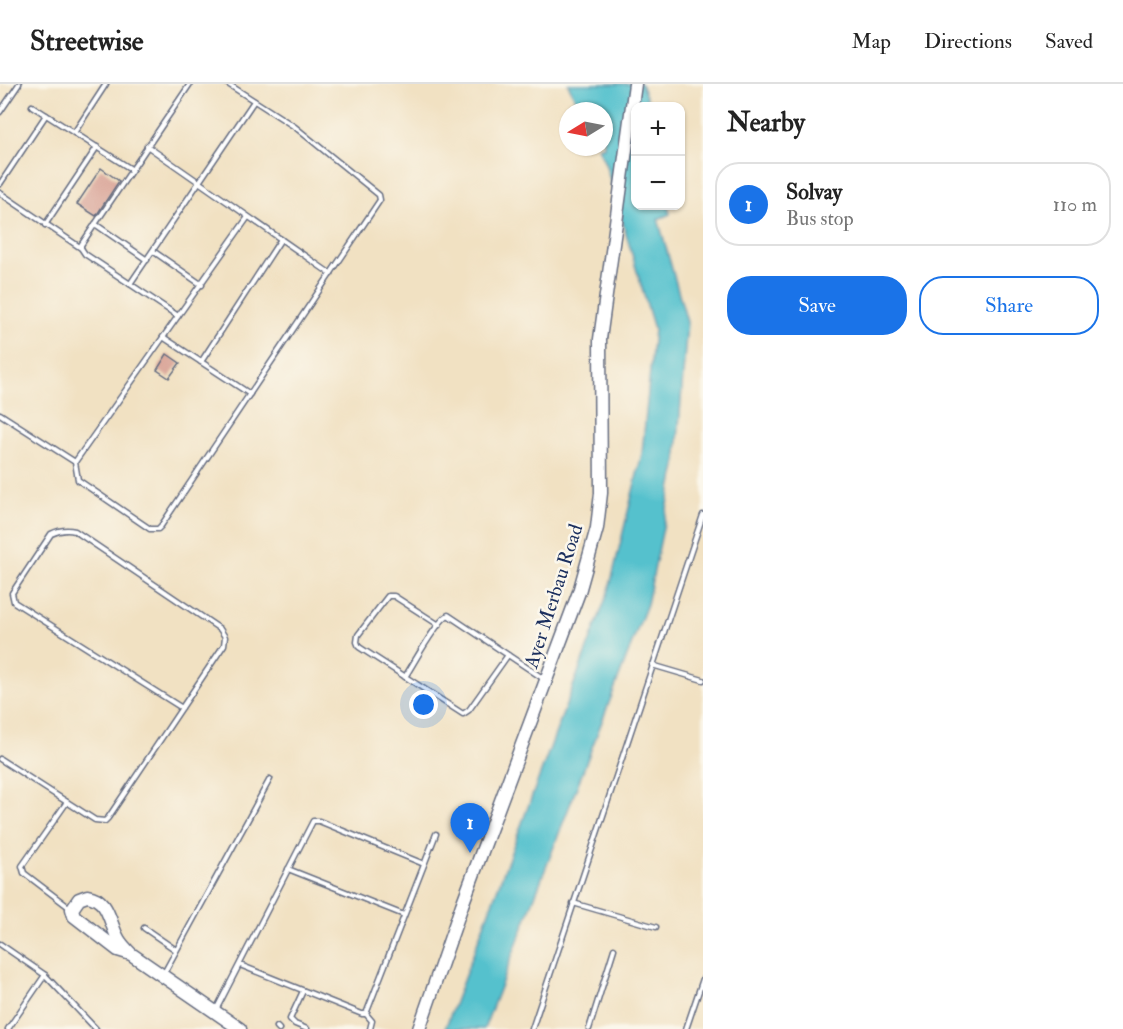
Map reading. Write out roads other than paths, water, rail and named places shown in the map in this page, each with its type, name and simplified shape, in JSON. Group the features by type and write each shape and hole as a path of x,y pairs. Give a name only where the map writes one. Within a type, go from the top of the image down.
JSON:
{"street":[{"name":"Ayer Merbau Road","path":"419,1029 462,905 579,592 600,513 600,349 636,84"},
{"path":"131,954 118,950 74,916 72,909 75,903 81,898 93,897 106,908 119,940 131,954 240,1029"}],"lane":[{"path":"0,112 19,84"},
{"path":"74,133 106,84"},
{"path":"81,248 81,244 190,84"},
{"path":"228,84 295,127 380,196 379,203 161,526 158,529 150,529 78,480 75,462 248,217"},
{"path":"130,284 254,101"},
{"path":"32,106 131,170"},
{"path":"0,184 47,115"},
{"path":"147,146 331,274"},
{"path":"45,225 97,147"},
{"path":"0,193 81,248 85,254 178,316"},
{"path":"95,224 147,260"},
{"path":"201,362 281,239"},
{"path":"153,251 202,285"},
{"path":"163,338 250,394"},
{"path":"0,414 75,462"},
{"path":"532,1029 703,515"},
{"path":"0,759 95,820 105,821 108,818 182,708 224,645 224,633 75,531 65,530 51,534 12,593 14,602 182,708"},
{"path":"439,625 390,595 384,598 358,635 357,642 359,647 463,714 469,710 508,654"},
{"path":"405,677 445,616 451,615 546,681"},
{"path":"652,665 703,680"},
{"path":"162,975 270,779"},
{"path":"67,802 23,864 22,870 72,909"},
{"path":"215,1011 240,966 311,823 316,820 424,864"},
{"path":"366,1014 436,834"},
{"path":"288,869 404,915"},
{"path":"573,903 656,927"},
{"path":"144,928 176,950"},
{"path":"0,944 45,975 96,1029"},
{"path":"589,1029 614,949"},
{"path":"240,966 366,1014 372,1021 370,1029"},
{"path":"8,1029 45,975"},
{"path":"686,1029 703,981"},
{"path":"303,991 290,1019 307,1029"}],"water":[{"path":"568,84 641,84 648,102 631,102 631,210 669,210 670,214 658,219 687,322 676,466 647,604 484,1029 445,1029 609,590 642,454 654,329 602,156 613,156 613,102 577,102"}],"place":[{"name":"Solvay","path":"470,853"}]}
